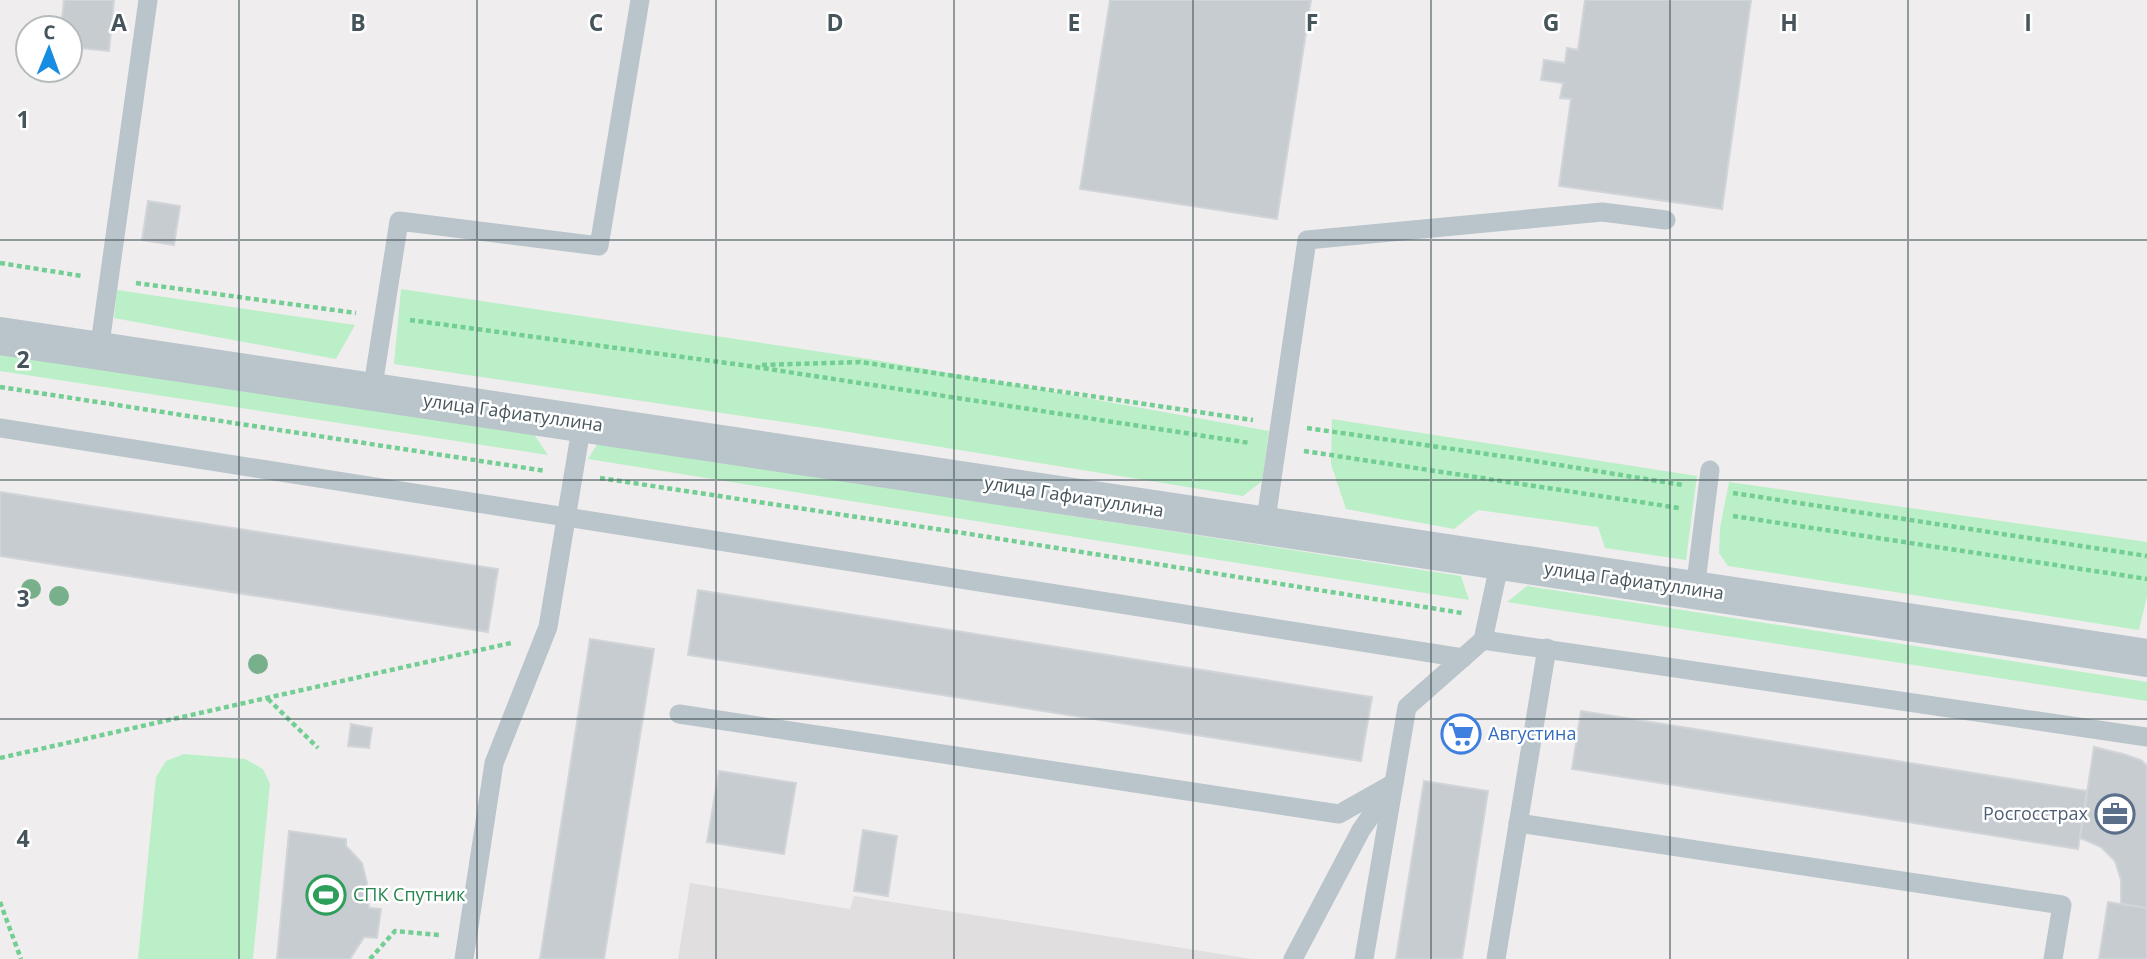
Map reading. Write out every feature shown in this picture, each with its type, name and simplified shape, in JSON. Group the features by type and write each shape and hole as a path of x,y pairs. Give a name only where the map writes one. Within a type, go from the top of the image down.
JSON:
{"street":[{"name":"улица Гафиатуллина","path":"0,336 2147,658"}],"lane":[{"path":"99,351 148,0"},
{"path":"372,392 399,221 599,246 640,0"},
{"path":"1265,526 1307,240 1602,212 1666,220"},
{"path":"464,959 494,763 548,627 582,423"},
{"path":"0,428 1463,657"},
{"path":"1695,590 1709,480"},
{"path":"1364,959 1407,707 1483,640 1500,561"},
{"path":"1483,640 2147,737"},
{"path":"1496,959 1547,648"},
{"path":"679,714 1339,814 1394,783"},
{"path":"1293,959 1361,830 1394,783"},
{"path":"1518,823 2062,905 2053,959"}],"path":[{"path":"2147,556 1709,480 1522,459 860,362 748,366 2147,579"},
{"path":"0,387 950,531 1488,617"},
{"path":"0,758 514,643 542,643"},
{"path":"267,698 318,748"},
{"path":"0,902 2,914 21,959"},
{"path":"370,959 395,930 467,938"}],"shaded area":[{"path":"690,883 850,909 854,896 1252,959 678,959"}],"green space":[{"path":"401,289 882,361 1269,431 1262,481 1243,496 830,429 394,364"},
{"path":"117,290 355,325 336,359 114,318"},
{"path":"0,351 533,433 548,455 0,371"},
{"path":"1332,419 1697,476 1686,560 1605,548 1598,527 1478,510 1454,529 1346,509 1331,464"},
{"path":"598,443 1461,576 1469,600 588,459"},
{"path":"1729,482 2147,542 2147,596 2139,630 1728,566 1719,553 1720,528"},
{"path":"1527,586 2147,682 2147,701 1507,602"},
{"path":"184,754 245,759 263,769 270,784 253,959 138,959 156,777 166,761"}],"building":[{"path":"64,0 114,0 109,51 84,48 84,14 62,14"},
{"path":"1110,0 1311,0 1277,219 1080,189"},
{"path":"1585,0 1751,0 1722,209 1559,186 1571,99 1560,98 1563,83 1541,80 1544,60 1565,63 1567,48 1578,50"},
{"path":"148,201 180,206 174,245 142,240"},
{"path":"0,492 498,569 488,632 0,556"},
{"path":"698,590 1372,697 1361,761 688,655"},
{"path":"590,639 654,649 604,959 540,959"},
{"path":"1581,711 2087,791 2078,849 1572,769"},
{"path":"351,724 372,728 369,748 348,746"},
{"name":"Росгосстрах","path":"2094,747 2141,760 2147,766 2147,908 2121,904 2121,880 2115,861 2101,847 2080,838"},
{"path":"719,771 796,783 784,854 707,842"},
{"path":"1424,781 1488,791 1462,959 1396,959"},
{"path":"863,830 897,836 888,896 854,891"},
{"name":"СПК Спутник","path":"289,831 346,839 346,846 362,863 369,908 381,909 377,938 364,937 350,959 277,959"},
{"path":"2108,902 2147,908 2147,959 2099,959"}],"place":[{"name":"Августина","path":"1461,734"},
{"name":"Росгосстрах","path":"2115,814"},
{"name":"СПК Спутник","path":"326,895"}]}
